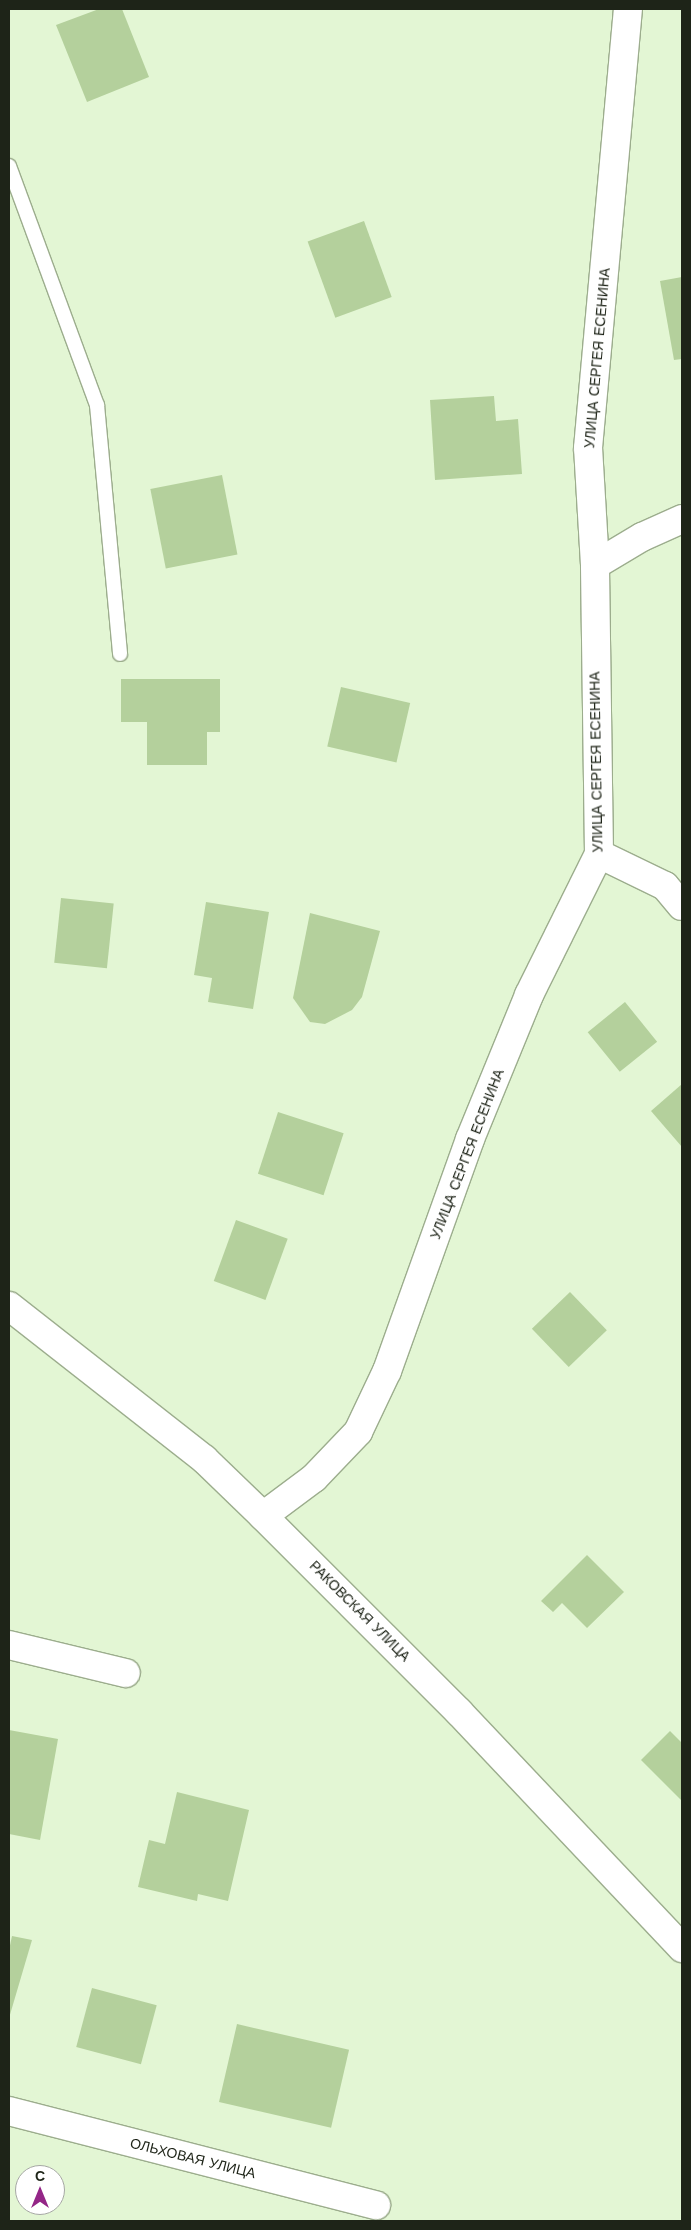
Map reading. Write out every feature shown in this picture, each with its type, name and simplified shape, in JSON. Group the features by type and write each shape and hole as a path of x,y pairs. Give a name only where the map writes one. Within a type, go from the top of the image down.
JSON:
{"street":[{"name":"УЛИЦА СЕРГЕЯ ЕСЕНИНА","path":"262,1516 314,1478 358,1432 387,1371 470,1139 525,1004 599,854 594,565 588,448 628,9"},
{"path":"594,565 642,537 682,519"},
{"path":"599,854 665,886 682,906"},
{"name":"РАКОВСКАЯ УЛИЦА","path":"9,1306 204,1460 452,1705 682,1948"},
{"path":"9,1645 126,1673"},
{"name":"ОЛЬХОВАЯ УЛИЦА","path":"9,2111 376,2205"}],"lane":[{"path":"9,166 97,405 120,654"}],"building":[{"path":"99,9 122,9 149,77 87,102 56,25"},
{"path":"364,221 392,297 335,318 308,242"},
{"path":"682,277 682,359 674,360 660,281"},
{"path":"494,396 496,421 518,419 522,474 435,480 430,400"},
{"path":"222,475 237,555 166,568 150,489"},
{"path":"121,679 220,679 220,732 207,732 207,765 147,765 147,722 121,722"},
{"path":"341,687 410,703 396,762 327,746"},
{"path":"61,898 114,904 107,968 54,963"},
{"path":"206,902 269,912 253,1009 208,1002 212,978 194,975"},
{"path":"310,913 380,931 362,997 352,1010 325,1024 310,1022 293,998"},
{"path":"625,1002 657,1042 620,1072 588,1032"},
{"path":"682,1084 682,1147 651,1111"},
{"path":"278,1112 344,1133 324,1195 258,1174"},
{"path":"236,1220 288,1239 265,1300 214,1281"},
{"path":"570,1292 607,1330 569,1367 532,1329"},
{"path":"587,1555 624,1592 587,1628 562,1603 553,1612 541,1601"},
{"path":"9,1730 58,1739 40,1840 9,1834"},
{"path":"670,1731 682,1743 682,1801 641,1760"},
{"path":"177,1792 249,1810 228,1901 198,1894 197,1901 138,1887 149,1840 165,1844"},
{"path":"12,1936 32,1940 9,2018 9,1950"},
{"path":"92,1988 157,2005 141,2064 76,2047"},
{"path":"237,2024 349,2050 331,2128 219,2102"}]}
